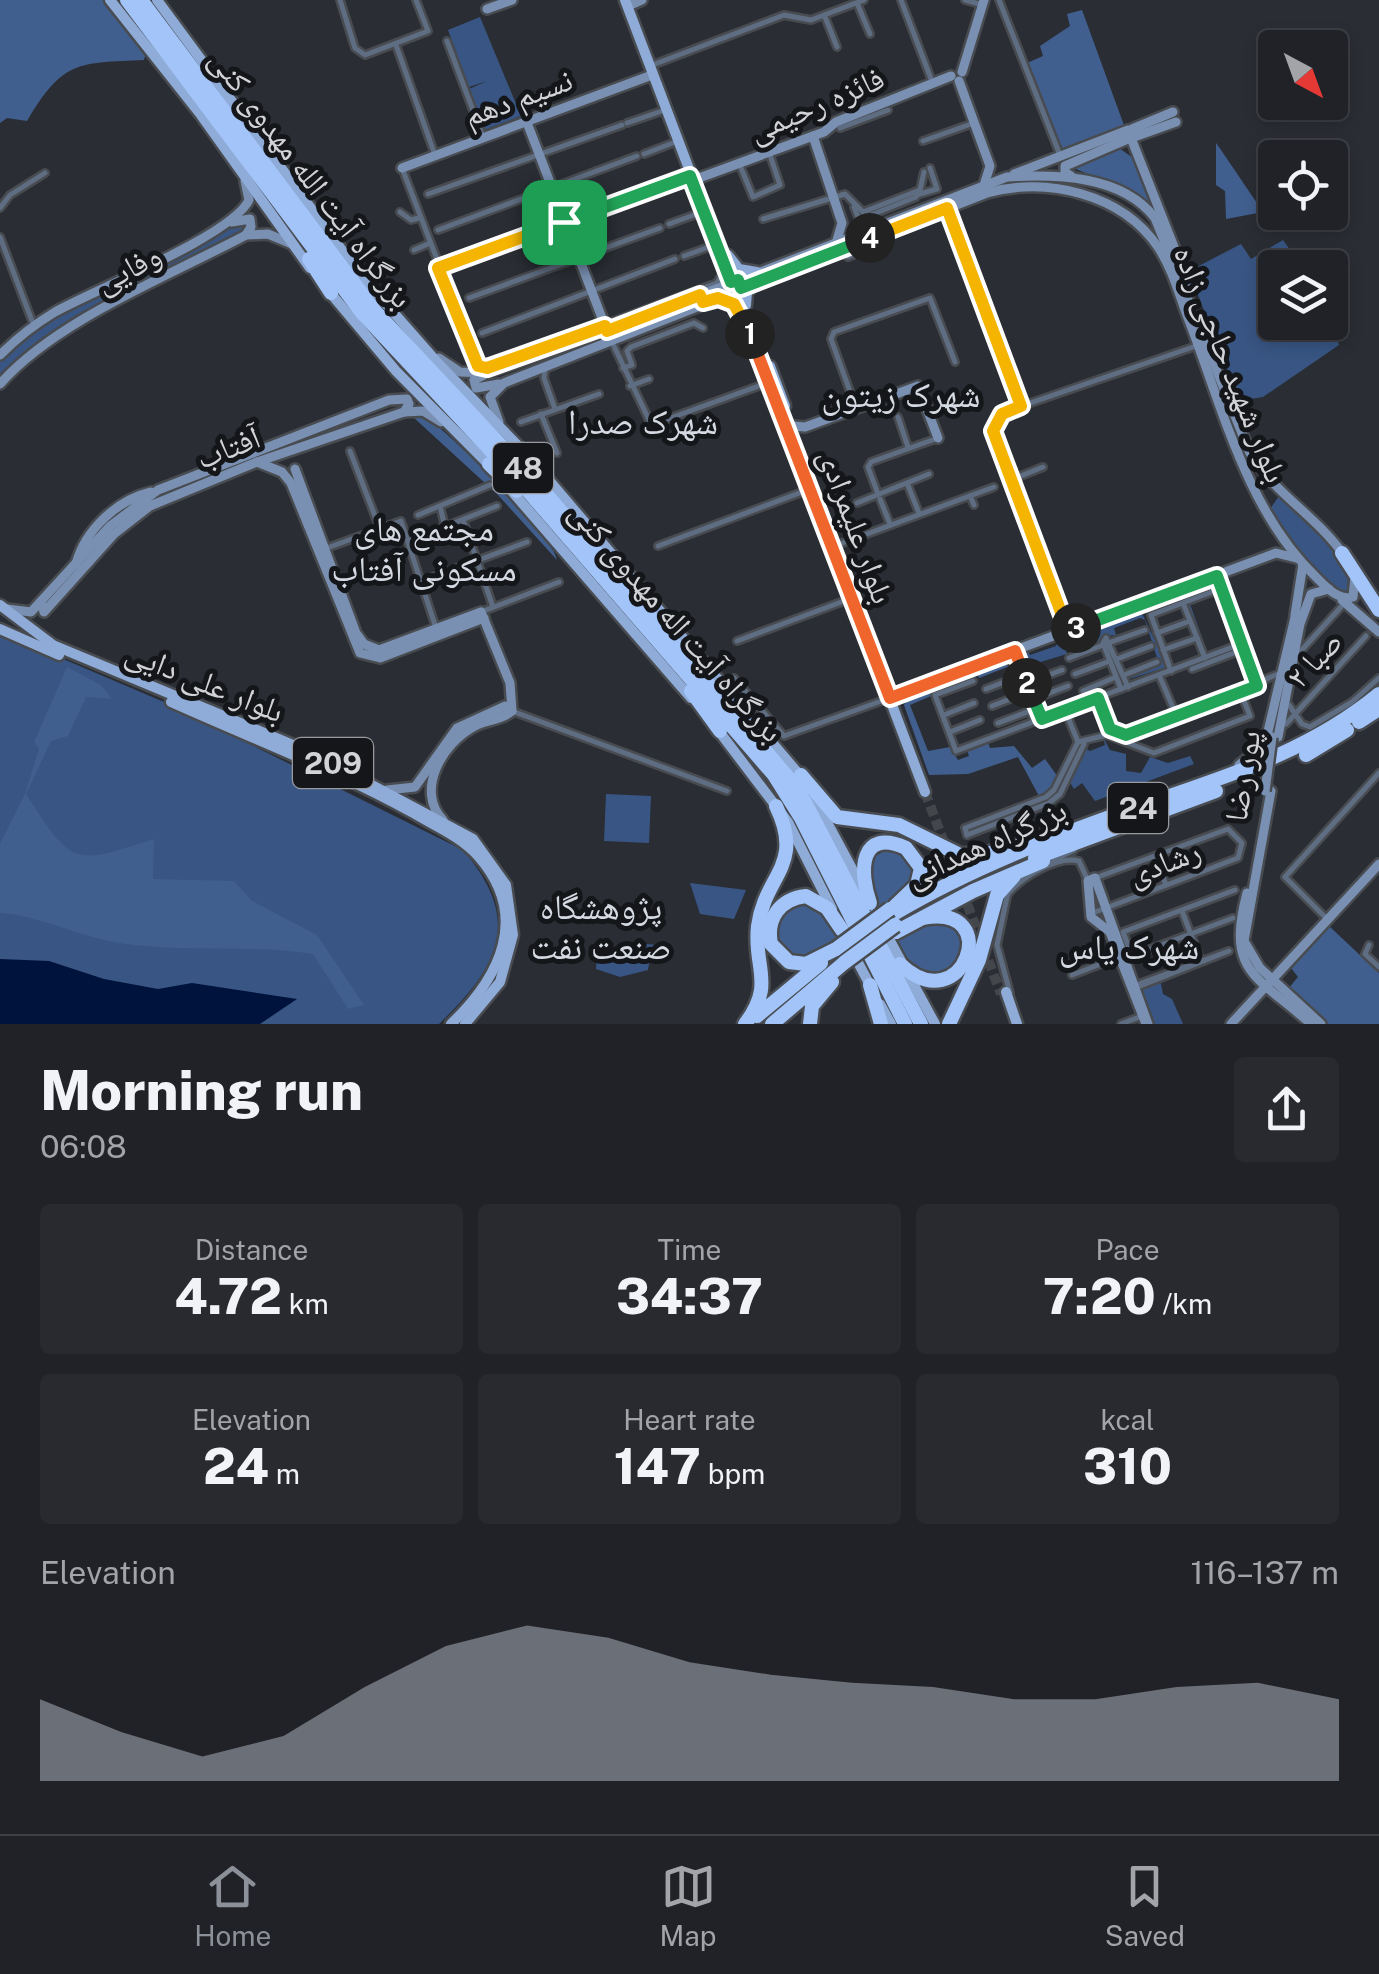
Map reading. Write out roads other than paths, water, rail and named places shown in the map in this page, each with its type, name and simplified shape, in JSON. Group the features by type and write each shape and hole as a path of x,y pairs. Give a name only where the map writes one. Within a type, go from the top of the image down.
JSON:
{"highway":[{"path":"114,0 170,56"},
{"name":"بزرگراه آیت الله مهدوی کنی","path":"127,0 170,56"},
{"name":"بزرگراه آیت الله مهدوی کنی","path":"141,0 376,311 603,558 798,790 921,1024"},
{"name":"بزرگراه آیت اله مهدوی کنی","path":"170,56 362,313 520,482 787,793 905,1024"},
{"path":"219,80 273,175"},
{"path":"244,152 255,179 331,293"},
{"path":"526,454 603,558"},
{"path":"489,464 606,583"},
{"path":"1342,553 1379,610"},
{"path":"630,610 720,731"},
{"path":"663,628 758,724"},
{"name":"بزرگراه همدانی","path":"1113,823 1150,803 1280,757 1338,726 1379,694"},
{"name":"بزرگراه همدانی","path":"894,917 1113,823 1284,766 1379,707"},
{"path":"801,775 838,817 898,825 952,854 982,855 1113,823"},
{"path":"746,1024 756,1009 764,982 757,931 761,914 788,853 787,832 776,806"},
{"path":"894,917 1075,849 1113,823"},
{"path":"781,1024 894,917 917,885 921,868 906,848 887,843 871,850 862,862 861,878 870,903"},
{"path":"772,1024 894,917 1027,844"},
{"path":"950,1024 951,1012 979,960 997,896 1009,879 1029,866"},
{"path":"842,930 827,908 806,896 783,904 770,922 771,944 789,962 845,963"},
{"path":"894,917 941,916 962,927 970,946 964,970 942,986 918,983 900,964"},
{"path":"746,1024 845,963"},
{"path":"760,1024 845,963"},
{"path":"810,1024 815,1002 845,963"},
{"path":"870,985 881,1024"}],"main road":[{"path":"114,0 331,293 387,360 489,464 720,731 776,806 842,930 845,963 870,985 890,1024"},
{"path":"157,0 335,242 419,343 526,454 801,775 935,1024"},
{"name":"بلوار علیمرادی","path":"633,1 665,110 726,260"},
{"name":"بلوار علیمرادی","path":"654,70 736,285 768,382 892,696"},
{"path":"705,298 744,309 747,292 757,277 726,260"},
{"name":"بلوار علیمرادی","path":"744,309 798,430 927,791"},
{"path":"0,628 6,617 2,608"},
{"name":"بلوار علی دایی","path":"2,608 53,646 310,752 473,839 491,858 506,885 513,920 510,952 500,982 464,1024"},
{"name":"بلوار علی دایی","path":"0,628 333,772 467,846 498,888 504,934 492,978 451,1024"},
{"path":"1004,993 1017,1024"}],"street":[{"path":"340,0 359,54 396,46 428,31 416,0"},
{"path":"487,10 512,0"},
{"path":"901,0 933,84"},
{"path":"966,0 983,3 958,77 990,166 1007,177 1060,154 1106,144"},
{"path":"999,0 1060,154"},
{"path":"654,70 784,15 807,21 861,2 870,34"},
{"path":"825,16 837,47"},
{"path":"446,41 484,136"},
{"path":"396,46 436,155"},
{"name":"نسیم دهم","path":"402,168 654,70"},
{"name":"فائزه رحیمی","path":"694,177 813,136 958,77"},
{"path":"428,194 665,110"},
{"path":"840,128 854,118 888,110"},
{"path":"1073,178 1065,172 1065,166 1106,144 1174,117"},
{"path":"526,120 590,292 644,417 658,422 768,382"},
{"path":"923,141 974,123"},
{"path":"1068,631 993,431 1002,414 1021,406 1203,345 1184,270 1131,134"},
{"path":"813,136 843,228 838,245"},
{"path":"438,230 678,142"},
{"path":"739,163 753,197 780,185 769,152"},
{"path":"984,185 990,166"},
{"path":"402,168 478,366 487,368 608,332"},
{"name":"وفایی","path":"0,355 34,326 212,232 248,204 240,169"},
{"path":"763,220 845,194 856,215 866,217 915,194 938,189 927,170 921,189 915,194"},
{"path":"0,208 10,195 45,173"},
{"path":"438,268 694,177"},
{"name":"بلوار شهید حاجی زاده","path":"608,332 705,298 1007,177 1073,178 1124,194 1148,209 1161,229 1258,498 1302,563 1332,592"},
{"name":"بلوار شهید حاجی زاده","path":"867,234 1017,186 1089,195 1116,208 1149,236 1169,267 1250,453 1342,553 1354,573"},
{"path":"1116,208 1133,207 1124,194"},
{"path":"835,200 846,225 867,234"},
{"path":"947,208 1021,406"},
{"path":"400,212 411,220 419,218"},
{"path":"669,224 704,212"},
{"path":"1149,236 1140,224 1142,214 1161,229"},
{"path":"212,232 246,218 252,227 246,235"},
{"path":"469,298 660,228"},
{"path":"246,235 268,234 294,245"},
{"name":"وفایی","path":"0,384 31,352 65,329 246,235"},
{"path":"0,237 34,326"},
{"path":"414,250 428,244"},
{"path":"684,256 717,244"},
{"path":"482,333 675,259"},
{"path":"608,332 545,373 533,372 476,388 474,380 486,373 608,332 717,283 726,260"},
{"path":"856,408 831,339 834,332 930,298 955,362"},
{"path":"622,368 632,365 627,351 631,347 694,324 704,328"},
{"path":"419,343 454,369 486,373"},
{"path":"387,360 399,383 389,400"},
{"path":"545,373 555,409"},
{"path":"630,386 649,379"},
{"path":"504,382 492,392 490,403 510,436"},
{"path":"798,430 918,386 938,438 908,446 870,462 868,467 890,525"},
{"path":"520,422 599,394"},
{"path":"389,400 407,399 410,404 404,412"},
{"name":"آفتاب","path":"41,603 44,612 114,534 150,506 389,400"},
{"path":"404,412 430,414 470,446"},
{"name":"آفتاب","path":"2,608 25,614 41,603 110,526 159,490 404,412"},
{"path":"542,414 557,453"},
{"path":"898,417 908,446"},
{"path":"295,469 298,455 319,441"},
{"path":"350,451 380,529"},
{"path":"256,458 282,472 294,489 360,653 380,658 460,628 493,607 559,582"},
{"path":"282,472 287,462 295,469 356,633 364,644 379,650 436,628 482,617"},
{"path":"1011,480 1043,467"},
{"path":"857,503 930,474"},
{"path":"907,483 919,514"},
{"path":"418,515 490,485"},
{"path":"837,544 994,487"},
{"path":"658,546 810,489"},
{"path":"970,496 974,505"},
{"path":"440,506 445,527"},
{"path":"408,541 497,506"},
{"path":"462,520 493,607"},
{"path":"325,549 401,521 436,628"},
{"path":"422,582 527,542"},
{"path":"734,678 784,736 1276,553 1302,563"},
{"name":"پور رضا","path":"1300,614 1302,563"},
{"path":"1299,596 1305,588 1311,594 1332,592 1353,597 1354,573"},
{"path":"1354,573 1379,618"},
{"path":"1217,576 1241,647 1260,685 1276,690"},
{"path":"1171,670 1151,615 1217,590"},
{"path":"1332,592 1379,633"},
{"name":"پور رضا","path":"1282,994 1258,971 1246,948 1245,927 1268,790 1271,739 1300,614 1311,594"},
{"path":"736,641 852,598"},
{"path":"1183,602 1205,658"},
{"path":"1299,653 1341,608"},
{"path":"1356,612 1366,626 1366,636 1379,633"},
{"path":"1300,614 1292,709 1278,751 1267,750 1281,669 1300,614"},
{"path":"482,617 509,709"},
{"path":"482,617 510,683 509,709"},
{"path":"1157,633 1190,621"},
{"path":"460,628 476,628 487,638"},
{"path":"1070,658 1145,630"},
{"name":"صبا ۲","path":"1292,709 1366,636"},
{"path":"1164,650 1197,638"},
{"path":"1107,644 1124,688"},
{"path":"1075,674 1151,646"},
{"path":"973,681 935,695 956,751 1241,647"},
{"path":"1192,669 1241,647"},
{"path":"1011,652 1023,694 1038,720"},
{"path":"1011,652 1034,699 1038,720"},
{"path":"1082,691 1158,662"},
{"path":"1024,809 963,832 967,835 1024,809 1054,790 1081,743 1109,732 1132,735 1260,685 1281,669"},
{"path":"1027,682 1062,670"},
{"path":"1159,675 1176,717"},
{"path":"986,689 1017,677"},
{"path":"1292,709 1306,726 1315,725 1379,678"},
{"path":"1034,699 1068,686"},
{"path":"1109,732 1159,752 1250,716 1241,692"},
{"path":"992,706 1023,694"},
{"path":"1098,698 1109,732"},
{"path":"943,716 974,704"},
{"path":"387,790 408,791 424,784 462,735 509,709 727,791"},
{"path":"1065,710 1081,743"},
{"path":"998,723 1030,711"},
{"path":"949,732 980,720"},
{"path":"1150,803 1245,762 1271,739"},
{"path":"1328,920 1284,876 1379,773"},
{"path":"424,784 429,802 443,820"},
{"name":"رشادی","path":"1090,914 1238,858 1240,840 1228,829 1155,856"},
{"path":"1017,1024 998,954 1005,898 1028,871 1075,849"},
{"path":"1092,880 1155,856 1166,885"},
{"path":"1005,898 1023,879 1069,859 1080,860 1106,908 1145,1021"},
{"path":"1231,1024 1379,864"},
{"path":"1092,880 1090,914 1109,929 1145,1021"},
{"path":"1233,918 1132,956 1123,932 1234,890"},
{"path":"1134,987 1202,962 1182,911"},
{"path":"1369,945 1365,954 1379,966"},
{"path":"1072,975 1119,957"},
{"path":"1256,997 1258,971 1283,968"},
{"path":"1283,968 1282,994 1311,1024"},
{"path":"1256,997 1282,994 1321,1024"},
{"path":"1120,1024 1145,1021"}],"tunnel":[{"path":"925,792 1001,994"}],"district":[{"name":"شهرک زیتون","path":"901,394"},
{"name":"شهرک صدرا","path":"643,421"},
{"name":"مجتمع های مسکونی آفتاب","path":"424,548"},
{"name":"پژوهشگاه صنعت نفت","path":"601,926"},
{"name":"شهرک یاس","path":"1129,946"}]}
